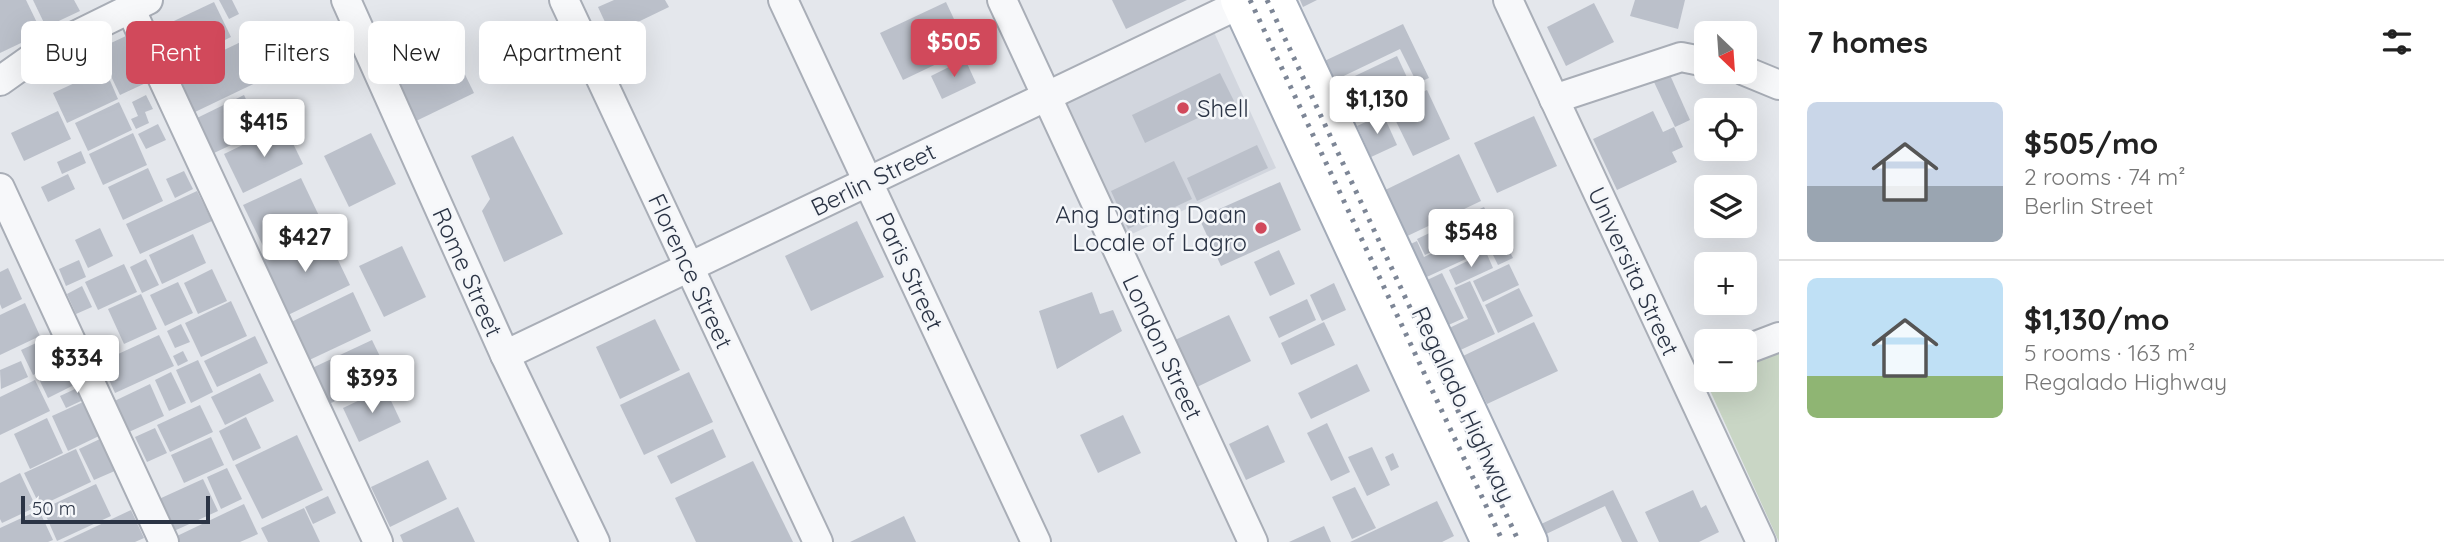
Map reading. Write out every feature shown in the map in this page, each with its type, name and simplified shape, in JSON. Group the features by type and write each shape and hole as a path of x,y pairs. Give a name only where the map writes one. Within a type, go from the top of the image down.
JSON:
{"main road":[{"name":"Regalado Highway","path":"1252,1 1491,542"},
{"name":"Regalado Highway","path":"1252,1 1528,542"}],"street":[{"name":"Rome Street","path":"346,0 505,355 595,542"},
{"name":"Florence Street","path":"564,0 818,542"},
{"name":"Paris Street","path":"783,0 1036,542"},
{"name":"London Street","path":"1002,0 1253,542"},
{"name":"Universita Street","path":"1508,0 1554,99 1694,368"},
{"name":"Berlin Street","path":"505,355 1252,1"},
{"path":"0,80 38,54 139,4 378,542"},
{"path":"1554,99 1681,57 1694,60"},
{"path":"1757,76 1779,85"},
{"path":"0,188 164,542"},
{"path":"1757,345 1779,337"},
{"name":"Universita Street","path":"1703,392 1761,542"}],"shaded area":[{"path":"1213,30 1276,168 1123,238 1060,100"}],"green space":[{"path":"1779,350 1779,542 1711,392 1757,392 1757,357"}],"building":[{"path":"0,0 26,0 36,21 21,21 21,43 0,53"},
{"path":"33,0 74,0 80,11 59,21 43,21"},
{"path":"219,0 232,0 239,14 229,19"},
{"path":"614,0 665,0 669,7 640,21 604,21 598,7"},
{"path":"1112,0 1187,0 1126,29"},
{"path":"1300,0 1317,0 1303,7"},
{"path":"1635,0 1685,0 1678,29 1630,16"},
{"path":"214,2 223,21 174,21"},
{"path":"946,2 968,49 903,80 880,33"},
{"path":"1594,3 1614,42 1566,66 1547,27"},
{"path":"1403,24 1429,78 1417,83 1400,49 1327,84 1318,64"},
{"path":"225,25 231,37 225,40"},
{"path":"126,36 126,84 144,84 120,95 112,78 112,42"},
{"path":"239,43 239,84 253,84 195,112 181,84 225,84 225,50"},
{"path":"1397,56 1412,88 1353,116 1338,84"},
{"path":"965,59 976,83 942,99 931,76"},
{"name":"Shell","path":"1220,73 1234,101 1145,143 1132,115"},
{"path":"465,75 474,93 414,122 396,84 465,84"},
{"path":"1670,75 1690,120 1675,127 1654,82"},
{"path":"72,84 112,84 118,99 67,123 53,93"},
{"path":"1427,90 1450,139 1413,156 1389,107"},
{"path":"146,95 153,109 145,112 149,123 136,129 131,119 138,116 132,102"},
{"path":"244,95 261,131 214,153 197,118"},
{"path":"119,102 132,130 88,151 75,123"},
{"path":"58,111 71,139 24,161 11,133"},
{"path":"1653,111 1663,132 1674,127 1683,147 1672,152 1677,162 1617,190 1593,139"},
{"path":"1383,114 1397,145 1371,157 1357,126"},
{"path":"1534,116 1557,166 1497,193 1474,143"},
{"path":"158,124 166,140 146,149 138,134"},
{"path":"284,125 303,164 243,193 224,154"},
{"path":"133,133 147,165 103,185 89,154"},
{"path":"371,133 396,184 349,207 324,156"},
{"path":"513,136 563,234 504,262 482,211 490,199 471,156"},
{"path":"1257,145 1268,168 1197,201 1187,178"},
{"path":"81,151 86,163 62,174 57,162"},
{"path":"1459,154 1481,201 1399,240 1377,194"},
{"path":"1174,161 1192,199 1128,229 1111,191"},
{"path":"148,168 163,201 123,220 108,187"},
{"path":"184,171 193,189 175,198 166,179"},
{"path":"68,174 75,189 48,202 41,187"},
{"path":"301,178 321,220 264,248 243,205"},
{"path":"1280,182 1301,230 1221,266 1199,218"},
{"path":"197,191 212,221 140,254 126,224"},
{"path":"1484,207 1502,243 1471,258 1461,237 1425,255 1417,239"},
{"path":"857,221 884,277 811,311 785,256"},
{"path":"100,228 113,256 88,268 75,240"},
{"path":"324,231 350,285 286,316 260,262"},
{"path":"193,234 206,263 162,284 149,255"},
{"path":"1459,240 1468,258 1418,281 1402,248 1417,241 1424,257"},
{"path":"402,246 426,297 384,317 359,266"},
{"path":"1508,248 1513,258 1498,265 1493,255"},
{"path":"1279,250 1295,284 1270,296 1254,262"},
{"path":"1486,252 1493,268 1456,285 1449,270"},
{"path":"146,259 159,285 142,293 130,267"},
{"path":"79,260 86,277 66,286 59,269"},
{"path":"124,264 137,292 98,310 85,282"},
{"path":"1509,264 1519,285 1483,302 1473,281"},
{"path":"8,268 22,299 2,309 0,272"},
{"path":"212,269 227,301 198,314 184,283"},
{"path":"1442,273 1464,318 1444,327 1423,282"},
{"path":"1470,281 1495,334 1454,353 1443,331 1468,319 1454,288"},
{"path":"178,282 193,313 165,326 150,295"},
{"path":"1334,283 1346,310 1322,321 1310,295"},
{"path":"82,286 92,307 76,314 67,294"},
{"path":"1519,288 1533,316 1498,333 1485,305"},
{"path":"353,292 371,331 303,363 285,325"},
{"path":"1092,292 1100,314 1113,310 1122,331 1057,369 1039,311"},
{"path":"141,294 157,329 124,344 108,309"},
{"path":"1307,299 1316,320 1279,338 1269,317"},
{"path":"231,301 247,336 201,357 185,323"},
{"path":"25,303 40,336 0,355 0,315"},
{"path":"1229,315 1251,361 1197,387 1175,340"},
{"path":"655,319 680,370 620,399 596,347"},
{"path":"1324,322 1335,345 1291,365 1281,343"},
{"path":"1534,322 1558,371 1487,404 1463,356"},
{"path":"181,324 190,342 175,348 167,331"},
{"path":"159,335 174,366 115,393 101,362"},
{"path":"255,336 268,363 217,387 204,361"},
{"path":"47,338 59,363 33,375 21,350"},
{"path":"372,340 389,375 327,405 310,369"},
{"path":"183,351 188,361 178,366 173,356"},
{"path":"198,360 213,392 191,403 176,370"},
{"path":"21,361 28,377 1,389 0,370"},
{"path":"1357,364 1370,391 1311,419 1298,393"},
{"path":"65,365 74,385 48,398 38,377"},
{"path":"171,372 186,403 169,411 155,380"},
{"path":"689,372 713,422 644,455 620,405"},
{"path":"260,373 274,401 225,425 211,397"},
{"path":"35,380 50,411 0,435 0,397"},
{"path":"88,383 94,395 66,408 60,396"},
{"path":"150,384 164,416 118,437 104,406"},
{"path":"385,388 401,422 359,442 343,408"},
{"path":"83,402 99,436 68,451 52,416"},
{"path":"200,405 213,432 170,452 157,425"},
{"path":"1123,415 1141,453 1098,473 1080,435"},
{"path":"246,417 261,448 233,461 219,431"},
{"path":"47,418 63,453 30,469 14,434"},
{"path":"1327,423 1350,472 1331,481 1307,433"},
{"path":"1268,425 1285,462 1246,480 1229,444"},
{"path":"155,428 167,453 147,462 135,437"},
{"path":"713,429 726,457 671,484 657,456"},
{"path":"297,435 323,490 262,519 235,465"},
{"path":"211,437 224,465 184,483 171,455"},
{"path":"102,438 117,470 94,480 79,449"},
{"path":"1372,447 1390,485 1367,496 1348,457"},
{"path":"76,449 91,482 40,506 24,473"},
{"path":"1393,453 1399,467 1391,471 1385,457"},
{"path":"428,460 447,499 390,527 371,487"},
{"path":"753,461 793,542 696,542 675,498"},
{"path":"227,468 242,499 221,509 207,477"},
{"path":"20,473 36,507 2,523 0,483"},
{"path":"203,479 218,511 174,531 159,499"},
{"path":"96,484 111,516 57,541 43,509"},
{"path":"1355,487 1376,528 1352,539 1332,497"},
{"path":"1613,490 1638,542 1622,542 1605,506 1542,536 1537,526"},
{"path":"1693,490 1701,508 1706,505 1719,532 1699,542 1659,542 1645,512"},
{"path":"328,496 336,513 313,524 305,507"},
{"path":"1437,501 1454,536 1442,542 1350,542"},
{"path":"244,504 258,534 240,542 180,542 177,536"},
{"path":"458,507 475,542 403,542 400,535"},
{"path":"304,508 320,542 268,542 261,528"},
{"path":"39,510 53,540 0,542 0,528"},
{"path":"131,510 144,538 135,542 63,542"},
{"path":"904,516 916,542 850,542"},
{"path":"1324,526 1331,542 1289,542"}],"railway":[{"path":"1250,0 1503,542"},
{"path":"1267,0 1519,542"}],"place":[{"name":"Shell","path":"1183,108"},
{"name":"Ang Dating Daan Locale of Lagro","path":"1261,228"}]}
